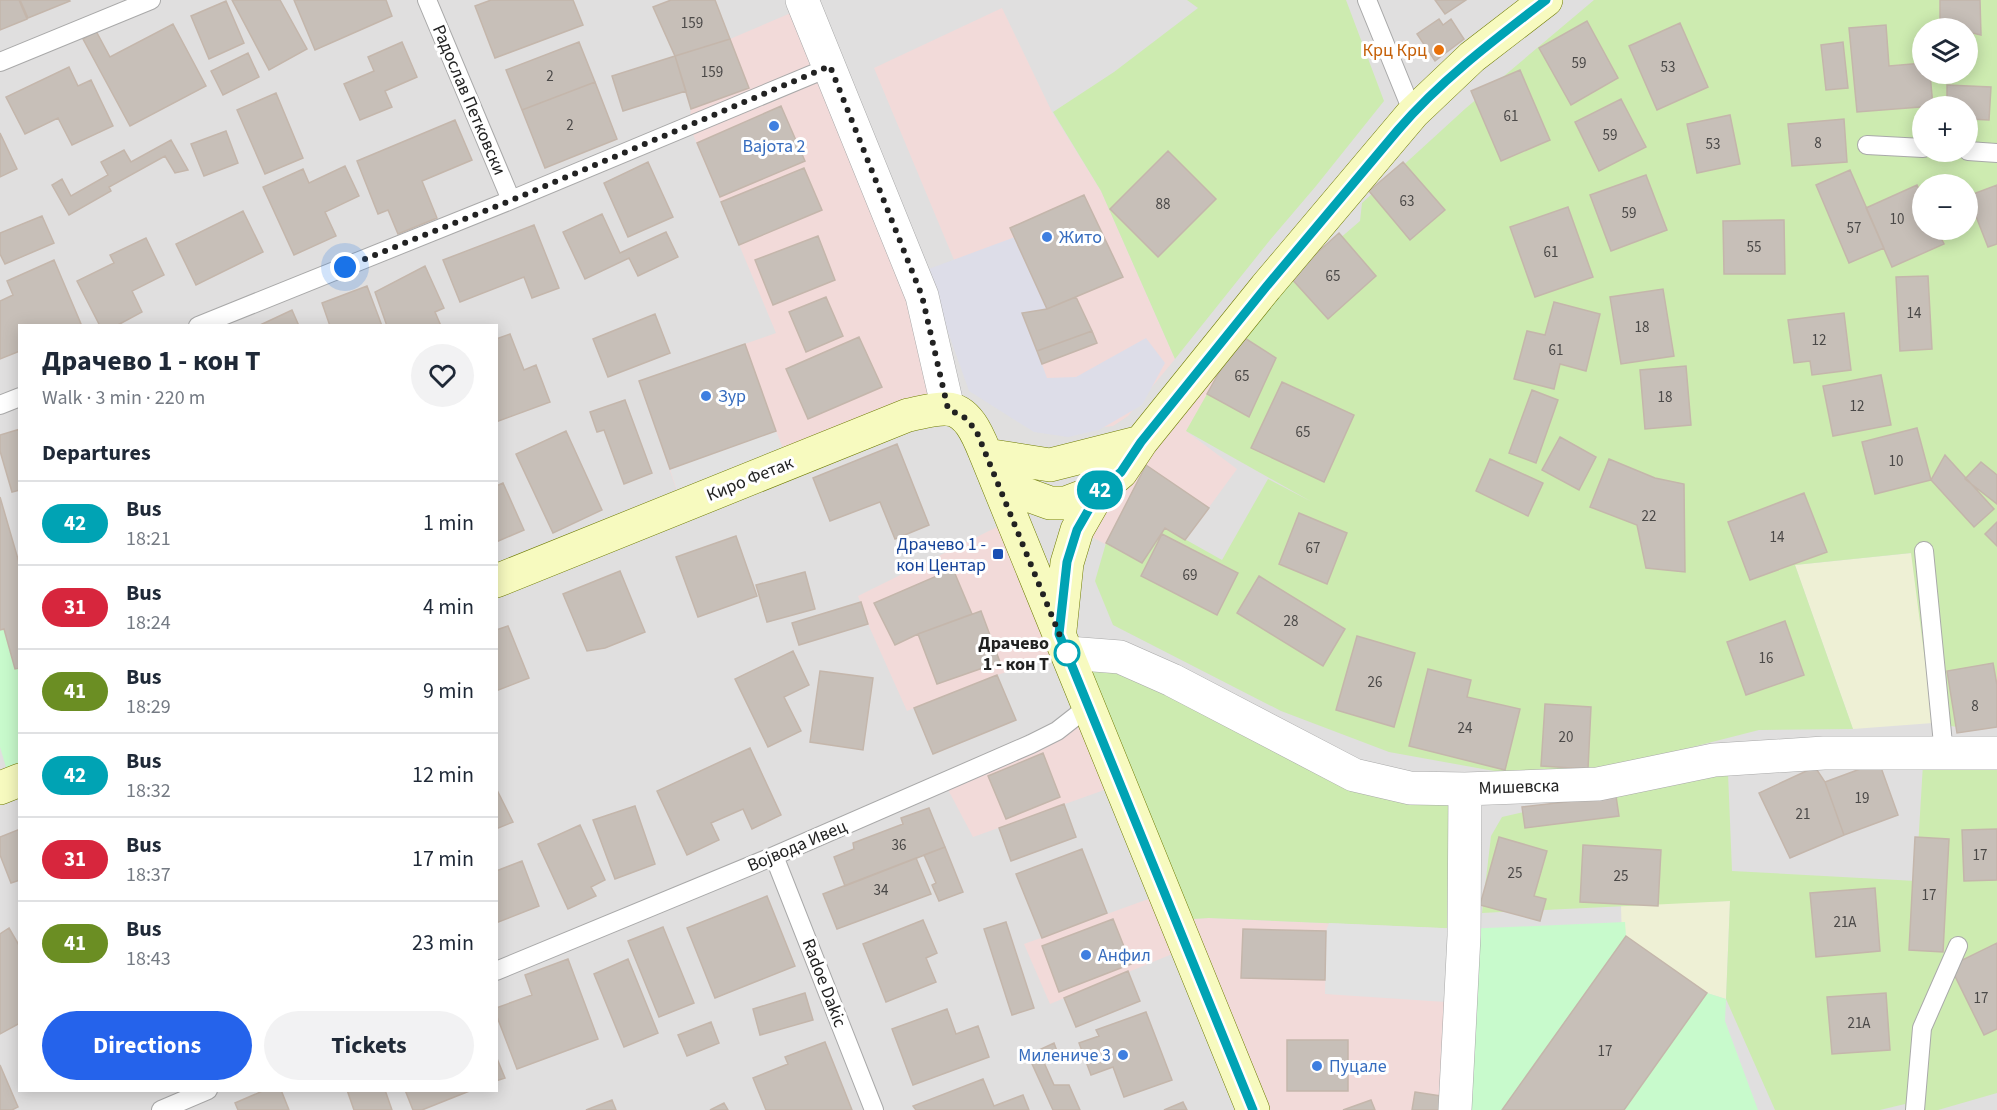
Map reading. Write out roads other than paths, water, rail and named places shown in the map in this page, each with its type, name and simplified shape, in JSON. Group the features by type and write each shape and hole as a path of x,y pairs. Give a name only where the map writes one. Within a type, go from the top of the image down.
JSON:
{"main road":[{"path":"1064,643 1067,562 1077,530 1100,490 1121,472 1141,442 1266,287 1413,113 1472,57 1546,0"},
{"path":"948,409 964,417 976,430 1253,1110"},
{"name":"Киро Фетак","path":"498,580 908,415 948,409"},
{"path":"986,454 1050,465 1141,442"},
{"path":"998,484 1050,503 1066,503 1100,490"},
{"path":"0,788 18,781"}],"street":[{"path":"802,0 922,296 948,409"},
{"name":"Мишевска","path":"1064,643 1120,657 1172,680 1354,775 1410,788 1465,789 1598,784 1714,760 1824,753 1997,753"},
{"path":"1455,1110 1464,936 1465,789"}],"lane":[{"path":"0,62 152,0"},
{"name":"Радослав Петковски","path":"427,0 512,200"},
{"path":"1367,0 1413,113"},
{"path":"203,324 512,200 830,66"},
{"path":"1867,145 1912,147"},
{"path":"1978,152 1997,153"},
{"path":"0,405 18,398"},
{"path":"1924,551 1944,754"},
{"name":"Војвода Ивец","path":"498,970 774,856 1031,744 1056,731 1089,706"},
{"name":"Radoe Dakic","path":"774,856 874,1110"},
{"path":"1915,1110 1922,1028 1958,946"},
{"path":"161,1110 203,1092"}],"place":[{"name":"Крц Крц","path":"1439,50"},
{"name":"Вајота 2","path":"774,126"},
{"name":"Жито","path":"1047,237"},
{"name":"Зур","path":"706,396"},
{"name":"Драчево 1 - кон Центар","path":"998,554"},
{"name":"Драчево 1 - кон T","path":"1067,653"},
{"name":"Анфил","path":"1086,955"},
{"name":"Милениче 3","path":"1123,1055"},
{"name":"Пуцале","path":"1317,1066"}]}
